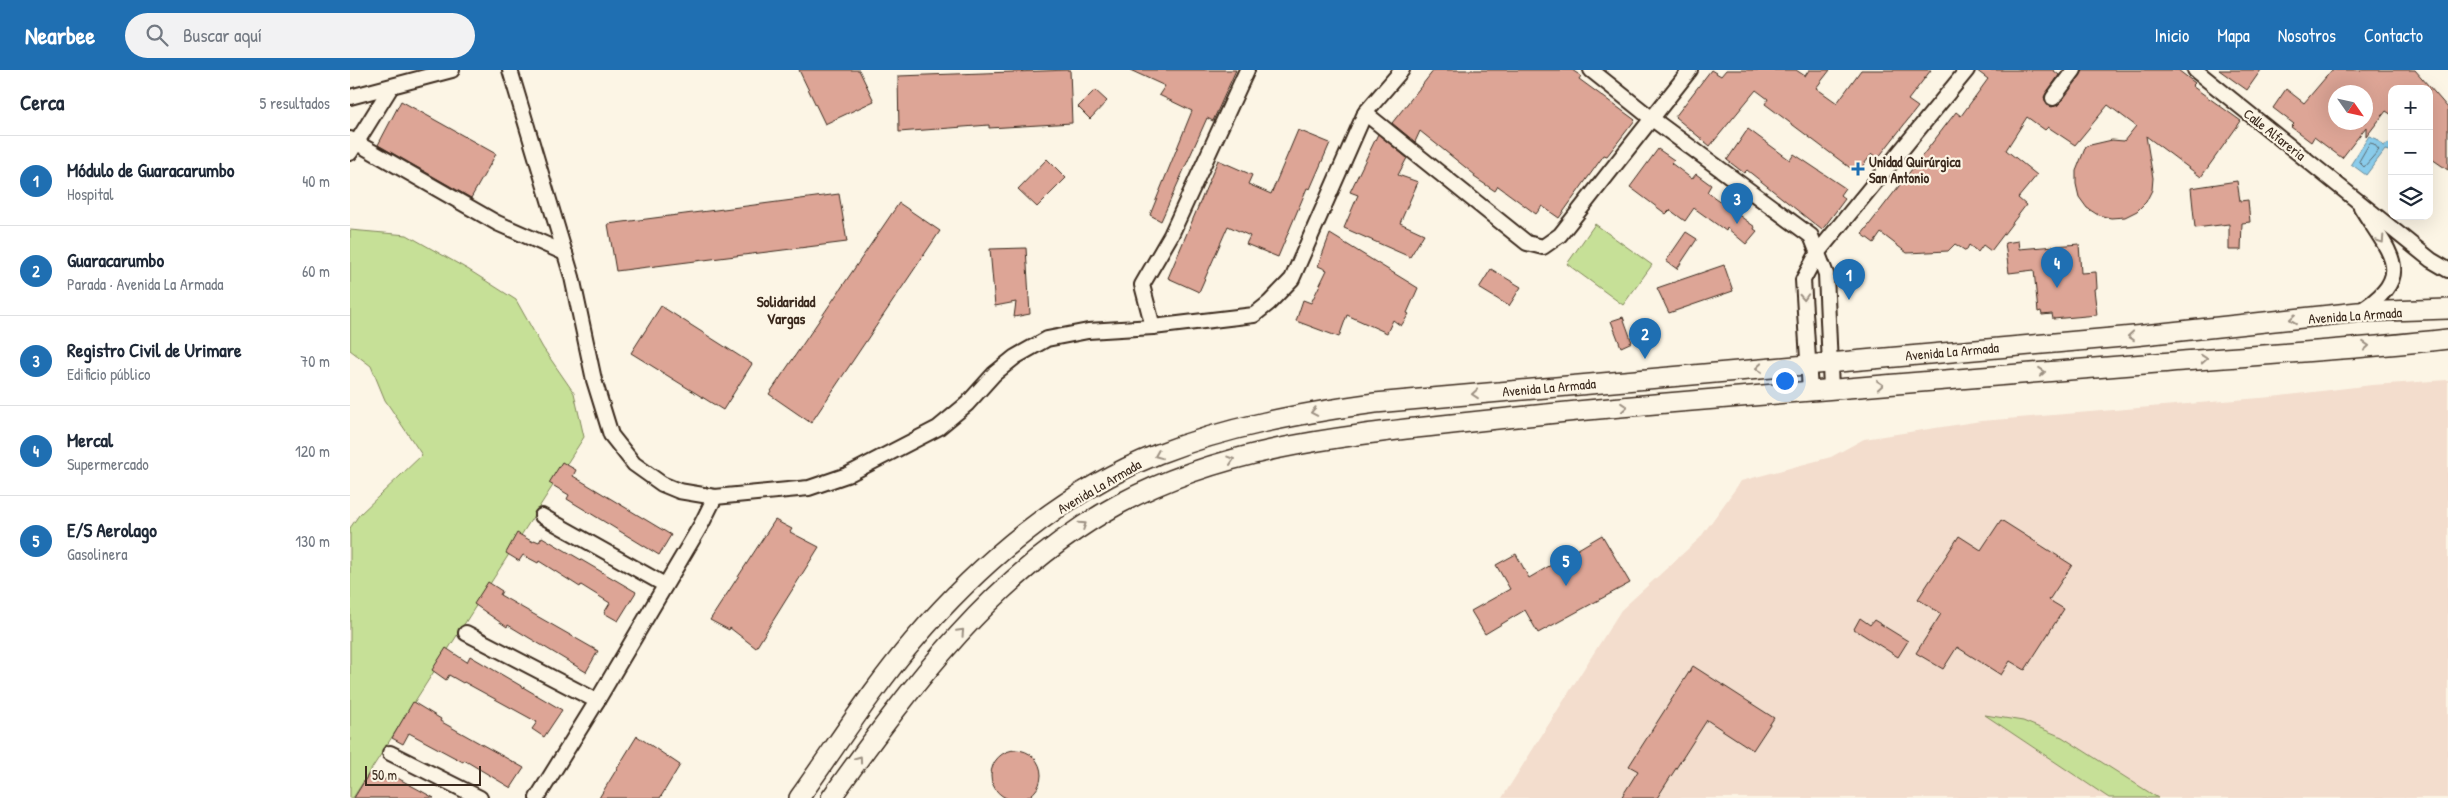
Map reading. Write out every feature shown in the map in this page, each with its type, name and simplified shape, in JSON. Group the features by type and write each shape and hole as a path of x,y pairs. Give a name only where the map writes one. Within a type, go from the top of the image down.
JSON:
{"main road":[{"name":"Avenida La Armada","path":"799,798 885,676 915,639 970,580 1048,516 1116,473 1158,454 1206,438 1318,411 1374,403 1829,361 2134,336 2358,312 2444,310"},
{"path":"2444,310 2444,340"},
{"name":"Avenida La Armada","path":"831,798 920,678 977,615 1014,580 1082,526 1123,502 1162,485 1240,457 1333,438 1576,411 1831,388 2444,340"}],"street":[{"path":"350,97 452,70"},
{"path":"510,70 565,253 594,380 611,435 634,464 662,484 679,491 715,497 809,488 847,475 938,428 967,404 994,374 1015,357 1047,339 1088,331 1153,327 1254,315 1269,303 1292,278 1365,113 1402,70"},
{"path":"1153,327 1142,285 1171,236 1247,70"},
{"path":"1591,70 1651,118 1811,236 1826,274 1831,388"},
{"path":"1365,113 1527,243 1543,247 1560,235 1690,70"},
{"path":"1810,390 1803,280 1818,252 1967,70"},
{"path":"2053,98 2074,70"},
{"name":"Calle Alfareria","path":"2195,70 2431,260 2448,270"},
{"path":"391,87 352,145 489,219 565,253"},
{"name":"Calle Alfareria","path":"2355,198 2390,253 2394,263 2394,276 2387,290 2378,300 2358,312"},
{"path":"537,798 598,701 715,497"},
{"path":"542,516 665,585"},
{"path":"466,633 598,701"},
{"path":"390,753 480,798"}],"shaded area":[{"path":"2448,380 2448,798 1502,798 1621,610 1700,538 1741,481 1831,457 1864,439 1981,421 2272,397 2372,385"}],"green space":[{"path":"1595,224 1652,265 1623,305 1567,264"},
{"path":"350,230 407,235 469,270 516,300 543,348 574,393 584,437 353,798 350,798 350,528 359,515 422,455 385,400 371,366 350,350"},
{"path":"1985,715 2023,721 2062,737 2158,798 2109,798"}],"water":[{"path":"2369,136 2377,139 2383,146 2388,144 2388,151 2385,150 2366,175 2351,164"}],"building":[{"path":"799,70 859,70 874,101 825,124"},
{"path":"1070,70 1072,123 989,128 989,125 899,132 898,76"},
{"path":"1130,70 1236,70 1213,121 1207,118 1161,221 1150,215 1192,111 1159,95 1165,86"},
{"path":"1434,70 1572,70 1581,76 1579,79 1635,120 1607,156 1604,155 1559,218 1542,206 1536,214 1498,186 1495,191 1474,177 1475,175 1420,131 1415,142 1392,123"},
{"path":"1711,70 1721,76 1726,70 1796,70 1805,76 1809,70 1830,70 1816,88 1837,103 1861,70 1931,70 1908,100 1918,107 1878,158 1872,154 1857,173 1765,104 1768,99 1756,90 1710,146 1675,117"},
{"path":"1976,70 2053,70 2059,75 2044,97 2047,105 2052,107 2060,103 2083,70 2178,70 2195,83 2192,86 2241,121 2201,177 2146,136 2153,178 2152,190 2146,202 2137,211 2125,217 2111,218 2098,215 2087,208 2079,197 2076,171 2086,146 2112,140 2124,141 2136,126 2108,105 2075,145 2048,127 2045,130 2027,117 2006,150 2037,175 2018,198 2026,205 1991,251 1983,245 1978,252 1969,245 1966,251 1955,244 1948,251 1907,253 1881,233 1874,243 1862,234 1956,112 1961,116 1988,79"},
{"path":"2219,70 2261,70 2247,90"},
{"path":"2332,70 2415,70 2428,85 2388,85 2388,112 2386,111 2373,128 2373,85 2328,85 2328,130 2364,130 2342,158 2314,137 2311,142 2291,127 2294,124 2273,108 2286,89 2304,103"},
{"path":"1095,90 1107,101 1090,119 1078,107"},
{"path":"2433,91 2448,108 2448,170 2433,160"},
{"path":"401,101 496,154 471,198 378,145"},
{"path":"1748,129 1790,160 1794,154 1845,188 1840,195 1845,199 1822,230 1747,170 1744,173 1727,160"},
{"path":"1298,130 1330,143 1310,189 1307,188 1278,257 1246,244 1250,236 1228,226 1199,292 1168,278 1218,160 1252,175 1248,184 1271,194"},
{"path":"2366,130 2371,130 2366,137"},
{"path":"1378,134 1407,158 1398,175 1418,182 1400,223 1424,234 1410,257 1344,228 1358,195 1350,192"},
{"path":"1658,149 1674,160 1671,163 1692,179 1696,174 1711,185 1707,192 1755,227 1754,229 1757,231 1746,244 1727,228 1726,231 1694,208 1685,221 1670,210 1666,214 1630,187"},
{"path":"1047,159 1066,178 1037,207 1018,189"},
{"path":"2237,181 2240,201 2248,200 2250,222 2242,223 2241,250 2229,250 2229,224 2195,228 2191,188"},
{"path":"839,194 847,242 616,271 608,224"},
{"path":"899,203 940,231 811,423 769,394"},
{"path":"1686,232 1697,239 1677,269 1666,261"},
{"path":"1330,234 1418,288 1407,313 1409,314 1401,326 1393,320 1387,333 1347,315 1339,337 1296,321 1303,300 1311,303 1327,270 1318,266"},
{"path":"2018,241 2019,249 2079,244 2081,273 2096,272 2097,288 2094,289 2097,315 2053,319 2052,314 2042,315 2041,311 2038,312 2034,270 2009,273 2005,243"},
{"path":"1026,248 1030,314 1014,317 1016,302 995,306 990,249"},
{"path":"1724,265 1733,291 1669,313 1657,288"},
{"path":"1491,269 1521,287 1509,306 1479,288"},
{"path":"661,306 752,364 723,410 631,353"},
{"path":"1623,317 1632,342 1621,347 1611,321"},
{"path":"562,462 576,470 573,476 671,535 659,555 567,499 569,495 549,483"},
{"path":"775,520 792,529 790,532 819,547 756,648 730,628 729,630 710,620"},
{"path":"2001,520 2072,565 2049,600 2064,609 2025,670 2010,661 2001,675 1957,647 1943,669 1916,653 1941,614 1918,599 1959,536 1981,550"},
{"path":"517,533 533,542 534,540 539,542 542,537 636,592 618,621 604,613 610,603 581,585 580,587 539,561 538,563 523,555 519,561 506,553"},
{"path":"1602,535 1630,583 1538,633 1525,610 1485,634 1471,611 1510,589 1496,565 1516,554 1529,578"},
{"path":"488,582 502,591 500,595 598,651 586,672 508,625 507,627 474,604"},
{"path":"1860,618 1870,625 1874,620 1908,641 1898,657 1854,629"},
{"path":"446,648 467,662 470,656 562,710 544,737 532,729 537,722 464,682 449,675 446,680 432,670"},
{"path":"1693,666 1774,718 1753,750 1707,720 1657,798 1621,798 1638,771 1629,766"},
{"path":"413,702 441,719 440,721 524,768 511,788 464,760 463,762 409,733 403,744 392,738"},
{"path":"637,736 680,765 660,798 599,798"},
{"path":"1011,750 1021,750 1030,754 1037,761 1041,770 1041,780 1037,789 1024,799 1008,799 1002,796 995,789 991,780 991,770 995,761 1002,754"},
{"path":"370,772 385,780 386,778 390,780 392,775 434,798 354,798"}],"place":[{"name":"Unidad Quirúrgica San Antonio","path":"1858,169"},
{"name":"Registro Civil de Urimare","path":"1737,224"},
{"name":"Mercal","path":"2057,288"},
{"name":"Módulo de Guaracarumbo","path":"1849,300"},
{"name":"Guaracarumbo","path":"1645,359"},
{"name":"E/S Aerolago","path":"1566,586"}],"district":[{"name":"Solidaridad Vargas","path":"786,310"}]}
